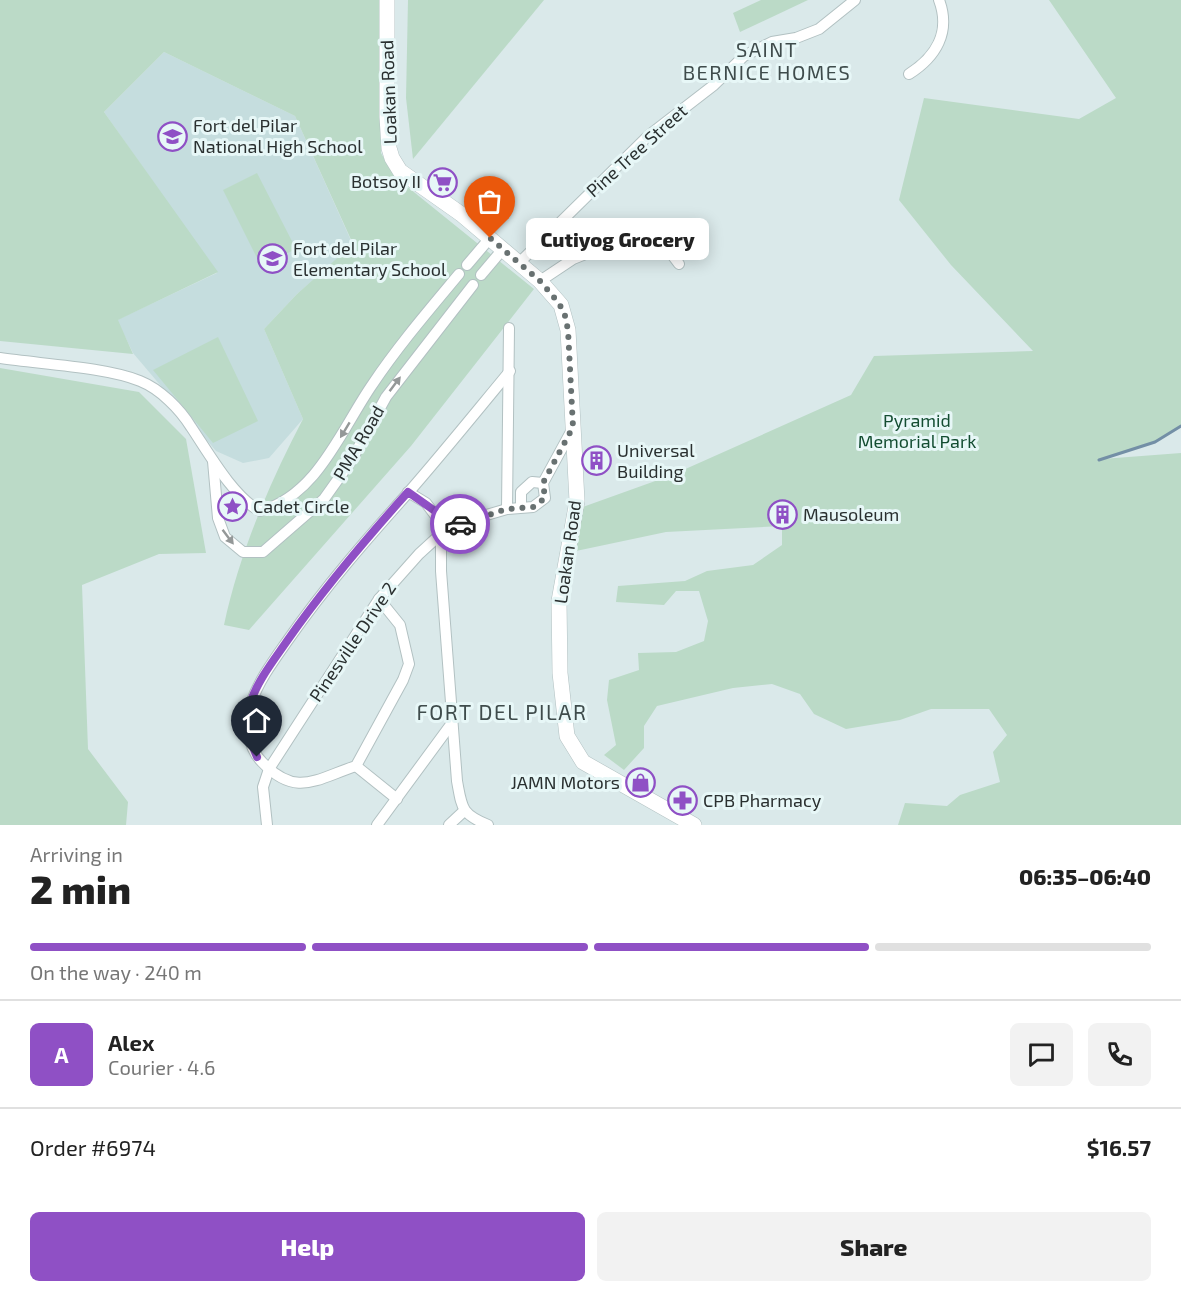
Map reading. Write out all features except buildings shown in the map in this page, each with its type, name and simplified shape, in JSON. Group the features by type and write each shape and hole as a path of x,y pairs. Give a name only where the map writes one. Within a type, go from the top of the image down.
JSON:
{"main road":[{"name":"Loakan Road","path":"387,0 387,117 388,148 392,158 400,171 519,262 540,281 564,311 568,330 576,509 559,601 560,673 567,736 583,762 694,825"}],"street":[{"name":"Pine Tree Street","path":"519,262 648,136 714,85 744,56 772,42 796,38 819,29 855,0"},
{"path":"909,74 923,65 937,48 944,30 943,12 939,0"},
{"path":"467,264 490,238"},
{"path":"540,281 573,259 603,247 625,254 643,245 661,243 679,264"},
{"path":"481,275 503,249"},
{"name":"PMA Road","path":"0,358 117,375 141,381 165,398 189,423 213,460 250,506 260,511 276,507 297,491 330,454 371,385 459,274"},
{"name":"PMA Road","path":"213,460 219,518 225,537 243,552 263,552 324,499 351,461 386,397 445,318 473,285"},
{"path":"431,308 445,318"},
{"path":"507,509 509,328"},
{"path":"379,599 400,625 409,664 403,680 356,766 292,784 269,769 257,757 250,741 248,723 250,704 260,683 318,596 348,558 408,492 510,371"},
{"path":"543,483 532,482 521,492 521,506 533,507 545,498 543,483 573,427"},
{"path":"408,492 435,511 443,532 441,572 457,781 464,811 470,818 488,825"},
{"name":"Pinesville Drive 2","path":"269,769 379,599 419,554 443,532 466,521 521,506"},
{"path":"377,825 452,723"},
{"path":"356,766 397,799"},
{"path":"267,825 263,787 269,769"},
{"path":"449,825 464,811"}],"shaded area":[{"name":"Fort del Pilar Elementary School","path":"164,52 295,116 353,245 297,294 264,329 303,419 269,458 243,463 216,451 133,353 117,320 217,273 104,112"}],"green space":[{"path":"0,0 379,0 381,153 394,176 534,289 411,446 249,630 224,625 230,598 256,520 303,419 264,329 297,294 353,244 295,116 164,52 104,112 218,272 118,320 133,354 0,341"},
{"path":"408,0 544,0 413,159 406,98"},
{"path":"761,0 808,0 740,32 733,13"},
{"name":"Pyramid Memorial Park","path":"1049,0 1181,0 1181,426 1155,442 1102,459 1181,453 1181,825 898,825 905,803 947,806 960,795 1000,782 993,752 1007,735 989,709 931,709 900,720 846,729 814,714 800,694 772,684 733,688 657,706 644,726 644,748 624,770 604,755 616,745 607,700 609,680 639,670 638,653 676,652 704,641 708,621 699,591 676,591 664,605 616,602 618,586 685,581 707,571 753,565 782,545 782,526 666,532 576,551 580,508 672,475 851,395 874,356 1033,351 951,265 899,200 924,98 1079,119 1116,98"},
{"path":"257,173 296,249 261,266 223,190"},
{"path":"218,337 258,421 213,443 153,370"},
{"path":"0,368 139,392 186,439 206,553 159,554 82,585 88,749 128,802 126,825 0,825"}],"waterway":[{"path":"1099,460 1155,442 1181,426"}],"way so far":[{"path":"460,524 507,509 521,506 533,507 545,498 543,483 573,427 568,330 564,311 540,281 490,238"}],"place":[{"name":"Fort del Pilar National High School","path":"172,136"},
{"name":"Botsoy II","path":"442,182"},
{"name":"Cutiyog Grocery","path":"490,238"},
{"name":"Fort del Pilar Elementary School","path":"272,259"},
{"name":"Universal Building","path":"596,461"},
{"name":"Cadet Circle","path":"232,507"},
{"name":"Mausoleum","path":"782,515"},
{"name":"JAMN Motors","path":"641,783"},
{"name":"CPB Pharmacy","path":"682,801"}],"district":[{"name":"SAINT BERNICE HOMES","path":"767,62"},
{"name":"FORT DEL PILAR","path":"502,713"}],"route":[{"path":"257,757 250,741 248,723 250,704 266,673 318,596 348,558 408,492 426,502 435,511 443,532 460,524"}]}
